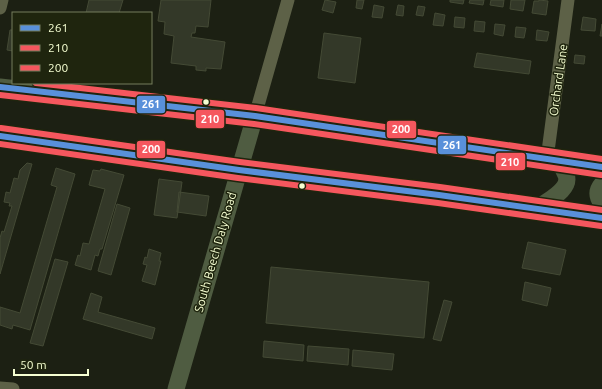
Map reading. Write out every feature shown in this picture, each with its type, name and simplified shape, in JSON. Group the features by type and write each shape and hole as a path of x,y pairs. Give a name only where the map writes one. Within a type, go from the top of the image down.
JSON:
{"main road":[{"path":"0,87 255,116 602,167"},
{"name":"South Beech Daly Road","path":"176,389 255,116"},
{"path":"0,136 239,170 439,195 602,218"},
{"path":"536,208 562,191 566,185 567,176 553,160"},
{"path":"602,184 598,188 598,195 602,204"}],"street":[{"path":"0,8 2,0"},
{"name":"South Beech Daly Road","path":"255,116 288,0"},
{"name":"Orchard Lane","path":"553,160 568,0"},
{"path":"0,388 13,389"}],"building":[{"path":"89,0 123,0 119,12 86,12"},
{"path":"161,0 211,0 208,27 196,26 195,33 192,33 191,37 225,42 221,69 206,68 206,71 196,70 196,66 171,63 174,36 164,34 165,22 158,21"},
{"path":"325,0 336,2 333,13 322,10"},
{"path":"357,0 364,0 362,9 356,8"},
{"path":"450,0 464,0 463,4 450,2"},
{"path":"470,0 484,0 483,5 469,3"},
{"path":"491,0 504,0 503,7 490,5"},
{"path":"511,0 525,0 523,11 510,9"},
{"path":"534,1 548,1 546,15 532,13"},
{"path":"374,5 384,7 382,18 372,17"},
{"path":"398,5 404,6 403,16 396,15"},
{"path":"418,6 425,7 423,16 416,15"},
{"path":"435,13 445,15 443,26 433,25"},
{"path":"455,17 465,18 464,28 454,27"},
{"path":"583,17 596,19 595,31 581,30"},
{"path":"475,21 485,22 484,32 474,31"},
{"path":"495,24 505,25 503,36 494,34"},
{"path":"602,24 602,36 600,36"},
{"path":"516,27 526,28 524,38 515,37"},
{"path":"10,30 12,30 12,51 7,50"},
{"path":"537,30 549,32 547,41 536,40"},
{"path":"324,33 361,38 355,83 318,78"},
{"path":"477,53 531,61 529,74 474,67"},
{"path":"575,55 585,56 584,64 574,63"},
{"path":"27,163 32,164 0,274 0,238 2,231 4,232 12,206 9,206 10,203 4,202 6,192 10,193 14,178 18,179 20,170"},
{"path":"56,168 75,174 30,330 13,325 12,329 0,325 0,307 20,313 57,187 51,185"},
{"path":"101,169 124,175 102,249 100,249 98,256 95,255 91,270 75,265 78,255 80,256 83,243 89,244 105,189 89,185 93,170 100,171"},
{"path":"159,179 182,182 177,218 154,215"},
{"path":"179,192 209,196 206,216 177,212"},
{"path":"117,204 130,208 111,275 98,271"},
{"path":"528,242 566,250 560,275 522,268"},
{"path":"149,249 161,253 159,261 161,261 155,285 142,281 147,265 143,264 145,257 147,258"},
{"path":"55,259 68,262 43,346 30,343"},
{"path":"271,267 429,282 424,338 266,323"},
{"path":"525,282 551,288 547,306 522,300"},
{"path":"91,293 102,297 98,312 155,328 152,339 83,319"},
{"path":"444,300 452,302 441,341 433,339"},
{"path":"264,341 304,345 303,361 263,357"},
{"path":"308,346 349,349 348,365 307,361"},
{"path":"353,350 394,354 392,370 352,366"}],"transit line":[{"name":"200","path":"45,84 256,108 602,159"},
{"name":"261","path":"0,87 255,116 602,167"},
{"name":"210","path":"0,95 254,124 601,175"},
{"name":"200","path":"1,128 240,162 440,187 602,210"},
{"name":"261","path":"0,136 239,170 439,195 602,218"},
{"name":"210","path":"0,144 238,178 438,203 601,226"}]}
